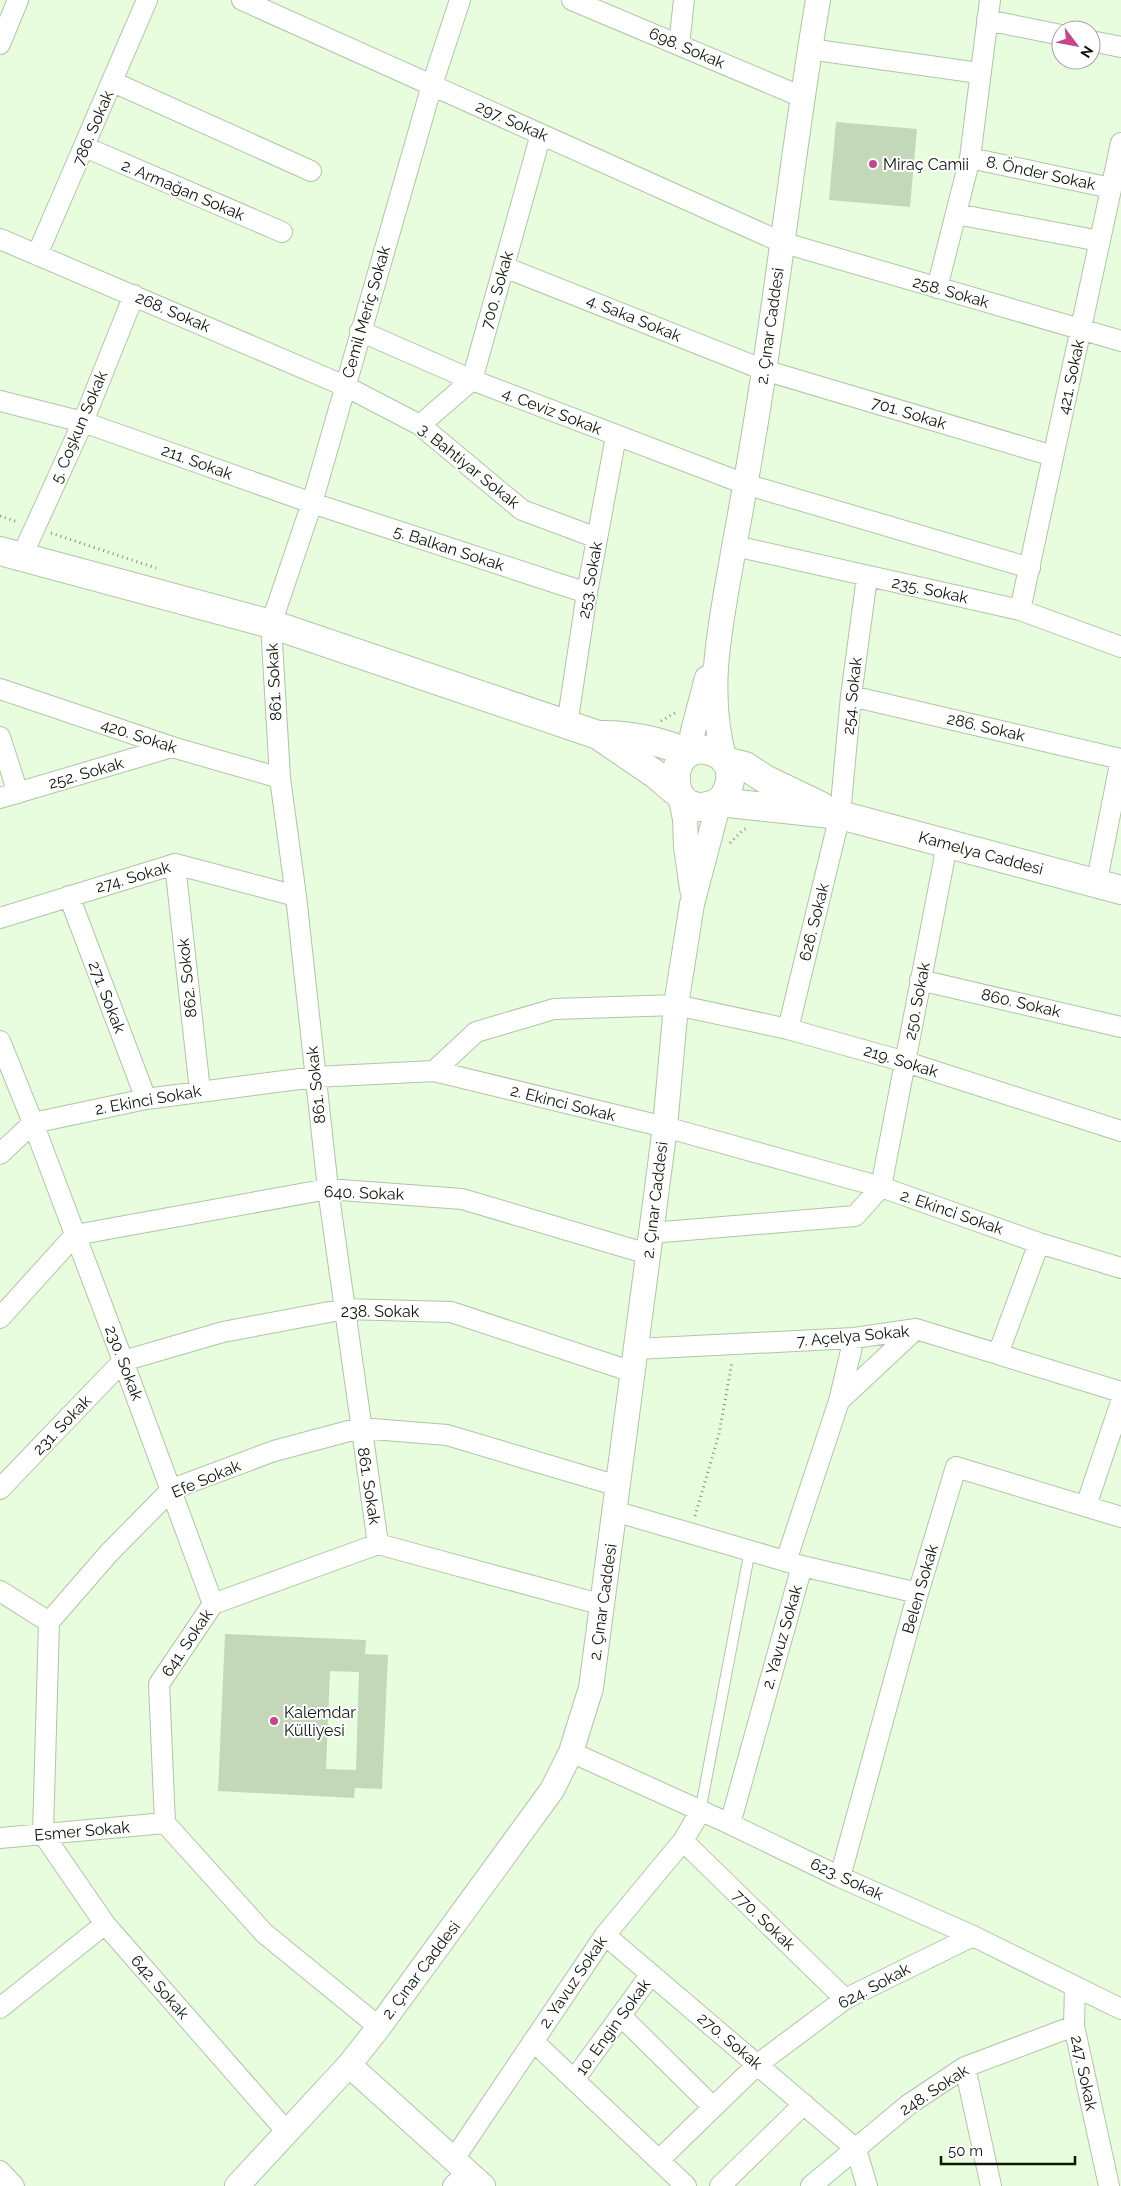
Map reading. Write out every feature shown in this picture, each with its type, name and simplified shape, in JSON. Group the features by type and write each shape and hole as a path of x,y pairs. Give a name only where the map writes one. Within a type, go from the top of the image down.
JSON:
{"main road":[{"path":"11,554 271,624 598,735 655,774 693,805 710,805 718,802 725,795 731,778 725,760"},
{"path":"598,735 623,734 666,744 689,753"},
{"path":"680,794 674,776 682,759 689,753 704,750 712,751 725,760 745,766 765,779 840,815"},
{"path":"718,802 840,815"},
{"name":"Kamelya Caddesi","path":"840,815 1109,888"}],"street":[{"path":"1,36 18,0"},
{"name":"786. Sokak","path":"37,255 85,148 147,0"},
{"name":"297. Sokak","path":"242,0 781,242"},
{"name":"Cemil Meriç Sokak","path":"271,624 312,503 432,85 460,0"},
{"path":"679,45 684,0"},
{"name":"2. Çınar Caddesi","path":"716,650 764,370 802,96 818,0"},
{"path":"937,288 970,158 979,73 990,0"},
{"name":"698. Sokak","path":"583,2 679,45 802,96"},
{"path":"987,20 1051,33"},
{"path":"1101,43 1121,47"},
{"path":"809,49 979,73"},
{"path":"113,82 311,171"},
{"name":"700. Sokak","path":"472,380 540,134"},
{"name":"421. Sokak","path":"1020,610 1121,143"},
{"name":"2. Armağan Sokak","path":"85,148 282,232"},
{"name":"8. Önder Sokak","path":"970,158 1111,188"},
{"path":"956,214 1100,241"},
{"name":"268. Sokak","path":"0,239 345,386"},
{"name":"258. Sokak","path":"781,242 1121,341"},
{"name":"4. Saka Sokak","path":"504,267 764,370"},
{"name":"5. Coşkun Sokak","path":"11,554 83,422 134,295"},
{"name":"4. Ceviz Sokak","path":"360,332 472,380 745,484"},
{"name":"701. Sokak","path":"764,370 1053,456"},
{"path":"420,425 472,380"},
{"name":"3. Bahtiyar Sokak","path":"345,386 420,425 522,510 597,538"},
{"name":"211. Sokak","path":"0,401 83,422 312,503"},
{"name":"253. Sokak","path":"568,725 587,593 616,436"},
{"path":"745,484 1030,568"},
{"name":"5. Balkan Sokak","path":"312,503 587,593"},
{"name":"235. Sokak","path":"735,546 1020,610 1121,647"},
{"name":"254. Sokak","path":"840,815 851,696 867,577"},
{"name":"861. Sokak","path":"271,624 280,778 296,896 328,1189 360,1428 378,1544"},
{"path":"689,753 693,731 716,650"},
{"path":"716,650 716,718 718,736 725,760"},
{"name":"420. Sokak","path":"0,689 172,747 280,778"},
{"name":"286. Sokak","path":"851,696 1121,758"},
{"path":"0,737 9,796"},
{"name":"252. Sokak","path":"9,796 172,747"},
{"path":"1109,888 1121,758"},
{"path":"680,794 685,819 692,904"},
{"path":"692,904 718,802"},
{"name":"626. Sokak","path":"788,1029 840,815"},
{"name":"250. Sokak","path":"881,1187 947,844"},
{"name":"274. Sokak","path":"0,918 175,864 296,896"},
{"name":"862. Sokok","path":"175,864 200,1091"},
{"name":"271. Sokak","path":"69,896 146,1099"},
{"name":"2. Çınar Caddesi","path":"237,2186 349,2065 379,2027 552,1790 571,1752 591,1688 604,1605 614,1511 665,1127 676,1005 692,904"},
{"name":"860. Sokak","path":"920,980 1121,1026"},
{"name":"219. Sokak","path":"434,1071 476,1032 554,1009 676,1005 788,1029 906,1062 1121,1131"},
{"name":"230. Sokak","path":"0,1041 124,1361 213,1604"},
{"name":"2. Ekinci Sokak","path":"33,1123 146,1099 200,1091 315,1077 434,1071 665,1127 881,1187 1039,1243 1121,1268"},
{"path":"0,1154 33,1123"},
{"path":"650,1243 855,1216 881,1187"},
{"name":"640. Sokak","path":"75,1235 328,1189 462,1199 650,1243"},
{"path":"0,1318 75,1235"},
{"path":"998,1354 1039,1243"},
{"name":"238. Sokak","path":"124,1361 223,1332 345,1309 451,1312 634,1360"},
{"name":"7. Açelya Sokak","path":"634,1360 734,1344 854,1338 916,1330 1121,1392"},
{"name":"2. Yavuz Sokak","path":"839,1401 916,1330"},
{"name":"2. Yavuz Sokak","path":"730,1824 794,1563 839,1401 854,1338"},
{"name":"231. Sokak","path":"0,1489 124,1361"},
{"path":"1086,1506 1121,1402"},
{"name":"Efe Sokak","path":"49,1622 109,1553 172,1489 274,1451 360,1428 447,1435 618,1486"},
{"name":"Belen Sokak","path":"840,1877 918,1593 956,1467 1121,1517"},
{"name":"2. Yavuz Sokak","path":"614,1511 794,1563 918,1593"},
{"path":"378,1544 604,1605"},
{"name":"641. Sokak","path":"165,1823 159,1684 213,1604 378,1544"},
{"path":"0,1591 49,1622 44,1834"},
{"name":"623. Sokak","path":"571,1752 730,1824 840,1877 973,1936 1075,1988 1121,2009"},
{"name":"2. Yavuz Sokak","path":"464,2175 533,2041 604,1935 683,1840 700,1812"},
{"path":"165,1823 264,1933 379,2027"},
{"name":"Esmer Sokak","path":"0,1838 165,1823"},
{"name":"642. Sokak","path":"44,1834 105,1924 287,2132"},
{"name":"770. Sokak","path":"683,1840 845,1999"},
{"path":"2,2001 105,1924"},
{"name":"270. Sokak","path":"604,1935 856,2149"},
{"name":"624. Sokak","path":"659,2160 758,2064 845,1999 973,1936"},
{"name":"10. Engin Sokak","path":"574,2080 651,1974"},
{"name":"247. Sokak","path":"1075,1988 1074,2026 1109,2186"},
{"path":"621,2016 713,2107"},
{"name":"248. Sokak","path":"811,2186 908,2105 966,2067 1074,2026"},
{"path":"533,2041 686,2186"},
{"path":"349,2065 464,2175"},
{"path":"966,2067 992,2186"},
{"path":"720,2186 804,2104"},
{"path":"856,2149 866,2186"},
{"path":"0,2171 14,2186"}],"lane":[{"path":"700,1812 750,1550"}],"path":[{"path":"726,848 743,830 751,827"},
{"path":"691,1533 726,1406 734,1344"}],"building":[{"name":"Miraç Camii","path":"836,122 917,129 910,207 829,200"},
{"name":"Kalemdar Külliyesi","path":"225,1634 366,1640 365,1654 388,1655 382,1789 355,1788 354,1798 218,1791","holes":["330,1671 359,1672 356,1770 326,1769"]}],"place":[{"name":"Miraç Camii","path":"873,164"},
{"name":"Kalemdar Külliyesi","path":"274,1721"}]}
